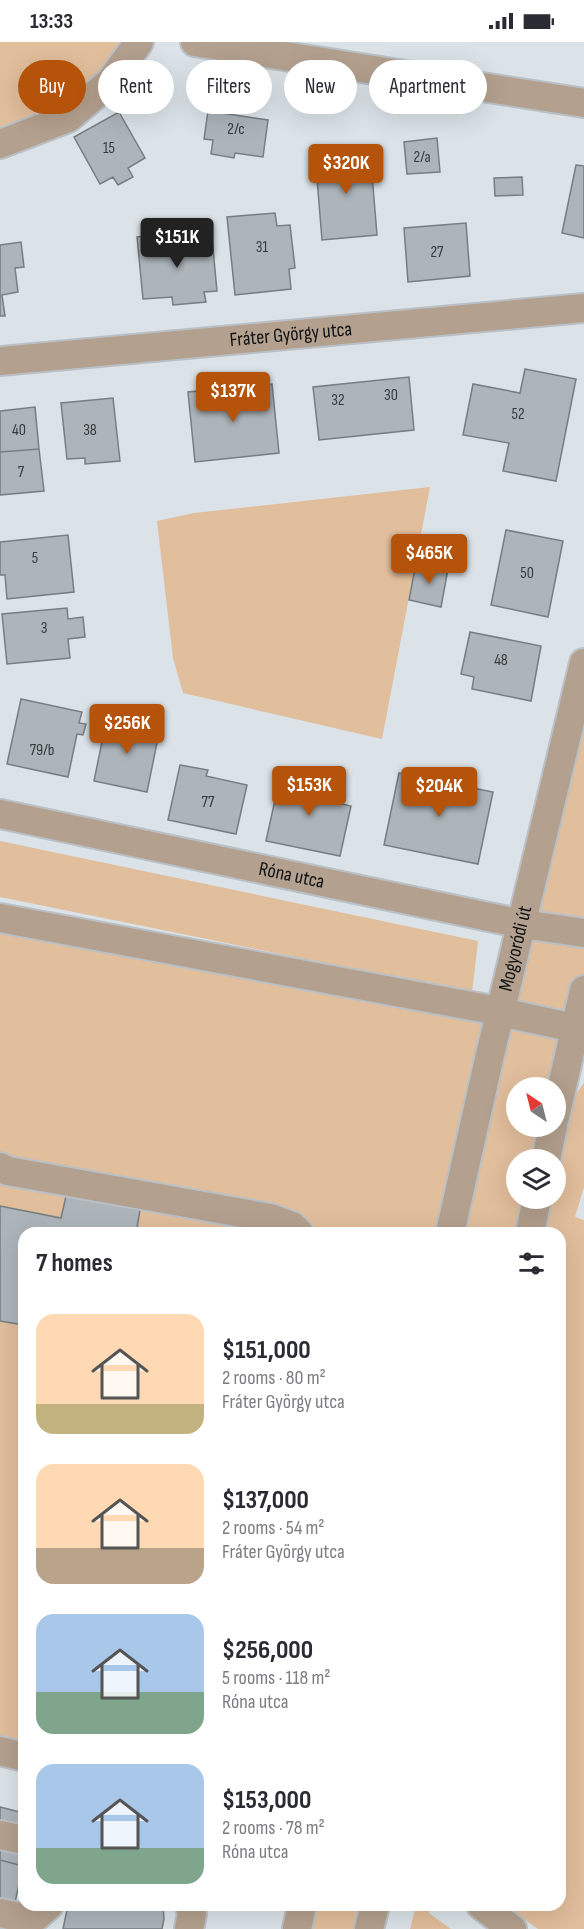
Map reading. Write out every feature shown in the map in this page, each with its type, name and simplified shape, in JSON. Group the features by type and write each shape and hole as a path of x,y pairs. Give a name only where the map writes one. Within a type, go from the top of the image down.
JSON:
{"street":[{"path":"0,144 68,118 110,82 139,42"},
{"path":"195,42 584,103"},
{"name":"Fráter György utca","path":"0,361 584,308"},
{"name":"Mogyoródi út","path":"451,1227 500,1012 584,663"},
{"name":"Róna utca","path":"0,814 522,924 584,933"},
{"path":"0,918 580,1029"},
{"path":"566,1078 580,1029 584,990"},
{"path":"3,1170 270,1218 293,1227"},
{"path":"531,1227 535,1209"},
{"path":"0,1751 18,1756"},
{"path":"0,1835 18,1839"},
{"path":"0,1913 32,1920 42,1911"},
{"path":"189,1929 191,1911"},
{"path":"297,1929 301,1911"},
{"path":"369,1929 374,1911"},
{"path":"489,1911 512,1929"}],"shaded area":[{"path":"0,42 122,43 110,60 98,60 98,76 86,85 86,60 18,60 18,114 38,114 0,127"},
{"path":"430,487 382,739 183,693 173,658 157,521 194,513"},
{"path":"584,663 584,990 558,1077 506,1077 506,1137 551,1137 548,1149 506,1149 506,1209 535,1209 531,1227 18,1227 18,1756 0,1751 0,918 500,1012"},
{"path":"0,841 478,941 472,993 0,897"},
{"path":"584,1083 584,1187 575,1217 584,1220 584,1929 538,1929 512,1911 566,1911 566,1227 544,1227 549,1209 566,1209 566,1149 560,1149 562,1137 566,1137 566,1121 571,1106"},
{"path":"301,1911 374,1911 369,1929 297,1929"},
{"path":"414,1911 430,1911 429,1913 451,1929 410,1929"}],"building":[{"path":"115,114 120,114 145,158 128,168 133,177 118,185 113,177 100,184 74,137"},
{"path":"208,114 228,114 268,120 263,157 235,153 234,158 211,154 213,140 204,139"},
{"path":"437,138 440,172 407,174 404,142"},
{"path":"370,150 377,235 322,240 315,154"},
{"path":"576,165 584,166 584,238 562,233"},
{"path":"522,177 523,195 495,196 494,178"},
{"path":"275,213 277,226 290,225 295,268 289,269 291,289 235,295 227,217"},
{"path":"466,223 470,276 408,282 404,228"},
{"path":"167,234 168,243 212,238 217,291 204,292 206,302 173,305 172,297 143,299 137,237"},
{"path":"21,242 24,267 15,268 18,292 2,295 5,316 0,316 0,245"},
{"path":"525,369 576,379 556,481 503,471 509,443 463,435 473,384 520,393"},
{"path":"409,377 414,430 319,440 313,387"},
{"path":"272,384 279,453 195,462 188,392"},
{"path":"113,398 120,461 85,464 85,458 67,459 61,403"},
{"path":"35,407 39,449 0,452 0,411"},
{"path":"39,449 44,491 0,495 0,452"},
{"path":"506,530 563,541 548,617 491,605"},
{"path":"68,535 74,592 7,599 5,575 0,575 0,542"},
{"path":"416,563 448,569 441,607 409,600"},
{"path":"67,608 68,619 83,617 85,637 68,639 70,658 7,664 2,614"},
{"path":"470,632 541,646 531,701 472,689 474,677 461,674"},
{"path":"21,699 82,712 79,723 86,724 83,735 77,734 68,777 7,764"},
{"path":"107,717 160,728 147,792 94,781"},
{"path":"180,765 208,770 206,776 247,785 236,834 168,820"},
{"path":"399,773 493,792 478,864 384,845"},
{"path":"280,777 341,789 338,803 351,806 340,856 266,841"},
{"path":"66,1196 140,1210 137,1227 18,1227 18,1324 0,1321 0,1206 61,1218"},
{"path":"0,1807 18,1812 18,1865 0,1860"},
{"path":"0,1860 18,1865 18,1889 14,1907 0,1904"},
{"path":"67,1911 163,1911 162,1929 63,1929"}]}
